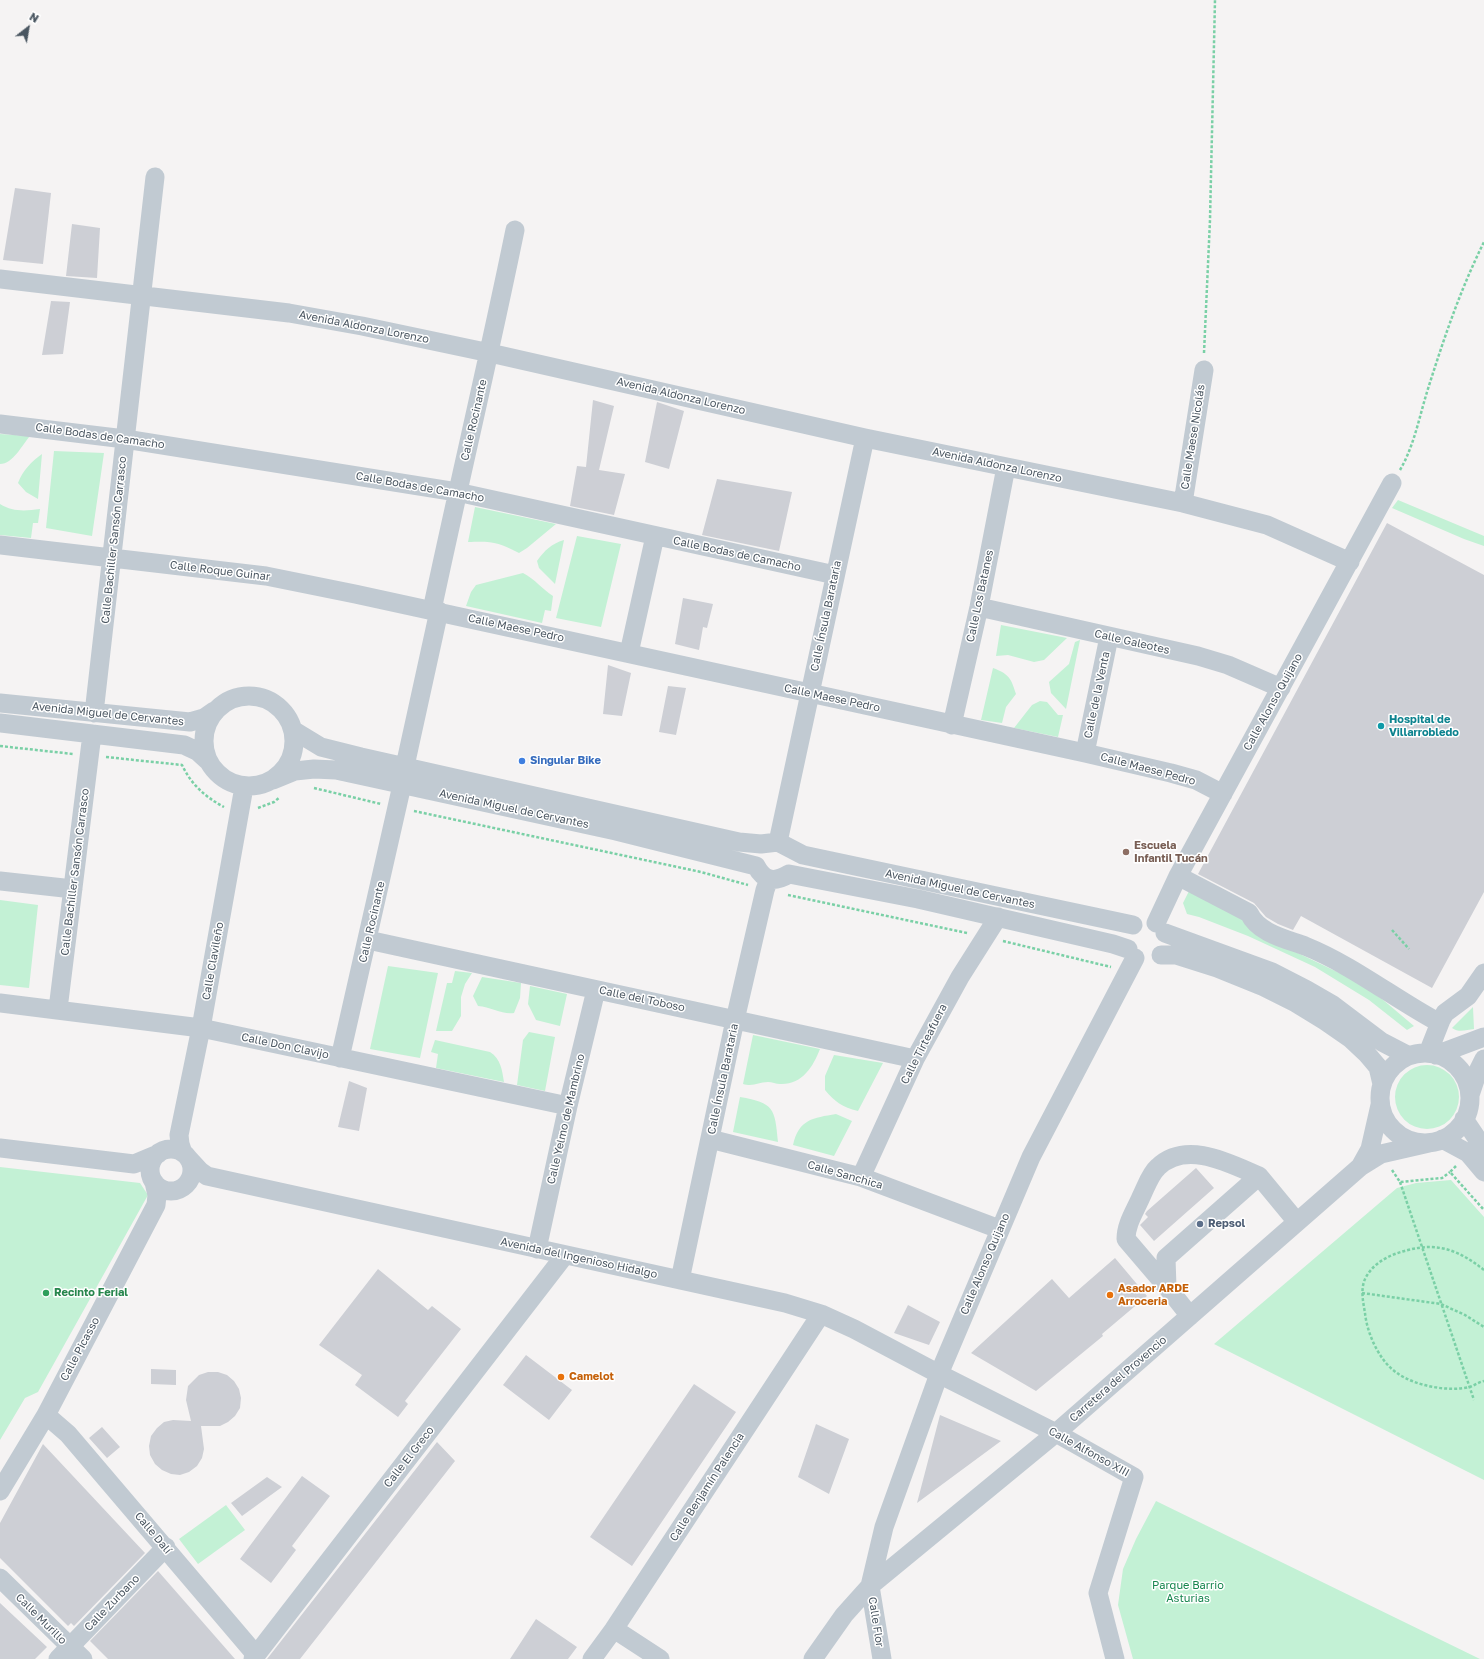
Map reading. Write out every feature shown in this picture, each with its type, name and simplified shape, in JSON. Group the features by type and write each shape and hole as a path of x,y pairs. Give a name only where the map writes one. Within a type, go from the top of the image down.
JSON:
{"street":[{"name":"Calle Bachiller Sansón Carrasco","path":"94,713 113,558 155,177"},
{"name":"Calle Rocinante","path":"405,766 457,492 490,353 515,230"},
{"name":"Avenida Aldonza Lorenzo","path":"0,279 317,318 490,353 865,438 1183,504 1266,525 1350,562"},
{"name":"Calle Maese Nicolás","path":"1183,504 1204,370"},
{"name":"Calle Bodas de Camacho","path":"0,424 126,439 457,492 835,575"},
{"name":"Calle Ínsula Barataria","path":"776,845 865,438"},
{"name":"Calle Los Batanes","path":"952,725 979,607 1006,467"},
{"name":"Calle Alonso Quijano","path":"1160,928 1178,876 1392,483"},
{"path":"629,653 655,536"},
{"name":"Calle Roque Guinar","path":"0,545 266,576 435,611"},
{"name":"Calle Galeotes","path":"979,607 1198,656 1228,665 1281,688"},
{"name":"Calle Maese Pedro","path":"435,611 1085,753 1196,780 1223,794"},
{"name":"Calle de la Venta","path":"1085,753 1109,637"},
{"path":"241,696 264,698 278,706 287,716 293,730 295,740 292,759 285,770 279,787 244,787 227,781 215,772 208,762 204,749 203,739 206,726 214,711 227,701 241,696"},
{"name":"Avenida Miguel de Cervantes","path":"0,703 190,722 204,718 214,711"},
{"name":"Avenida Miguel de Cervantes","path":"0,723 184,745 197,751 208,762"},
{"name":"Avenida Miguel de Cervantes","path":"293,730 321,747 739,842 776,845 803,855 1133,926"},
{"name":"Calle Bachiller Sansón Carrasco","path":"58,1009 92,734"},
{"name":"Avenida Miguel de Cervantes","path":"279,787 295,771 314,769 336,770 616,831 756,866"},
{"name":"Calle Rocinante","path":"340,1058 402,785"},
{"name":"Calle Clavileño","path":"186,1156 180,1144 179,1135 244,787"},
{"path":"767,884 756,866 756,855 776,845 793,857 789,874"},
{"name":"Avenida Miguel de Cervantes","path":"767,884 781,880 789,874 918,899 1113,944 1131,959"},
{"path":"1178,876 1249,913 1251,917 1266,931 1308,947 1340,963 1402,1002 1436,1021 1441,1020"},
{"path":"0,881 73,888"},
{"name":"Calle Ínsula Barataria","path":"680,1280 735,1020 767,884"},
{"name":"Calle Tirteafuera","path":"860,1177 916,1059 960,977 998,918"},
{"path":"1160,928 1166,944 1161,955 1156,959 1149,961 1131,959 1126,936 1133,926 1144,920 1160,928 1272,972 1307,990 1332,1005 1382,1042 1408,1056"},
{"name":"Calle del Toboso","path":"368,940 916,1059"},
{"path":"1161,955 1176,955 1217,968 1264,987 1294,1002 1351,1039 1378,1067 1382,1084"},
{"name":"Calle Alonso Quijano","path":"870,1586 884,1526 938,1374 1031,1157 1131,959"},
{"path":"1432,1054 1441,1020 1445,1013 1468,996 1484,973"},
{"name":"Calle Yelmo de Mambrino","path":"536,1249 596,990"},
{"name":"Calle Don Clavijo","path":"0,1003 58,1009 200,1028 568,1106"},
{"path":"1484,1037 1432,1054 1408,1056 1399,1061 1390,1069 1382,1084 1380,1092 1380,1105 1383,1115 1389,1126 1400,1136 1412,1141 1436,1141 1468,1153 1484,1172"},
{"path":"1432,1054 1449,1060 1461,1072 1467,1083 1470,1095"},
{"path":"1484,1059 1478,1071 1470,1095 1469,1106 1484,1149"},
{"name":"Carretera del Provencio","path":"1360,1168 1370,1149 1380,1105"},
{"path":"1436,1141 1449,1136 1472,1115"},
{"path":"156,1205 157,1195 151,1164 161,1152 174,1143 179,1135"},
{"name":"Calle Sanchica","path":"710,1139 860,1177 1000,1229"},
{"name":"Carretera del Provencio","path":"812,1659 844,1614 870,1586 1056,1433 1360,1168 1381,1154 1436,1141"},
{"path":"0,1148 134,1164 170,1149 186,1156 191,1164 192,1171 182,1187"},
{"path":"1190,1316 1126,1239 1126,1229 1148,1182 1158,1167 1172,1159 1187,1154 1204,1156 1234,1165 1259,1176 1297,1222"},
{"name":"Avenida del Ingenioso Hidalgo","path":"186,1156 200,1171 207,1176 785,1303 821,1314 854,1329 938,1374"},
{"path":"134,1164 164,1189 182,1187 207,1176"},
{"path":"1167,1287 1166,1258 1259,1176"},
{"name":"Calle Picasso","path":"0,1491 46,1415 156,1205 167,1199 182,1187"},
{"name":"Calle El Greco","path":"254,1657 565,1255"},
{"name":"Calle Benjamín Palencia","path":"592,1659 614,1629 821,1314"},
{"name":"Calle Alfonso XIII","path":"938,1374 1056,1433 1134,1477 1098,1593 1115,1659"},
{"name":"Calle Dalí","path":"46,1415 68,1434 166,1547 254,1657"},
{"name":"Calle Zurbano","path":"70,1655 166,1547"},
{"name":"Calle Murillo","path":"0,1578 70,1655"},
{"name":"Calle Flor","path":"870,1586 882,1659"},
{"path":"614,1629 660,1659"}],"path":[{"path":"1204,370 1210,220 1215,0"},
{"path":"1392,483 1409,455 1421,410 1448,325 1471,268 1484,242"},
{"path":"0,746 182,765 187,776 198,790 225,808 260,808 274,802 279,787"},
{"path":"312,787 397,808 701,872 767,884 986,937 1131,959"},
{"path":"1392,930 1409,949"},
{"path":"1381,1154 1400,1182 1474,1400"},
{"path":"1400,1182 1442,1178 1450,1172"},
{"path":"1484,1270 1456,1252 1439,1247 1422,1247 1387,1257 1375,1266 1366,1278 1362,1293 1366,1323 1384,1361 1396,1373 1414,1382 1429,1387 1470,1387 1484,1380"},
{"path":"1362,1293 1441,1304 1484,1326"}],"green space":[{"path":"0,434 30,436 13,458 0,464"},
{"path":"54,451 104,453 92,536 46,528"},
{"path":"42,454 38,499 26,492 18,483 22,474 34,460"},
{"path":"1398,500 1484,536 1484,546 1392,508"},
{"path":"0,504 5,507 19,510 40,509 38,523 33,523 31,538 0,535"},
{"path":"475,507 556,524 519,553 506,546 495,543 468,542"},
{"path":"577,536 621,544 601,627 556,618"},
{"path":"564,540 555,584 539,568 537,561 555,543"},
{"path":"523,573 553,596 551,611 545,610 542,623 466,606 471,592 476,585"},
{"path":"1001,625 1067,638 1044,660 1034,662 1008,655 996,656"},
{"path":"1080,640 1066,709 1051,693 1049,682 1069,664 1075,642"},
{"path":"993,668 1003,672 1009,677 1016,694 1006,707 1002,723 981,720"},
{"path":"1040,701 1047,702 1058,715 1063,715 1058,737 1014,728 1032,705"},
{"path":"1190,889 1258,925 1254,932 1352,979 1382,999 1414,1026 1407,1030 1369,1000 1315,967 1248,936 1199,917 1187,914 1183,903"},
{"path":"0,900 38,905 29,988 0,985"},
{"path":"388,966 438,973 420,1058 370,1049"},
{"path":"455,971 472,973 465,984 461,997 461,1016 452,1031 436,1031 447,983 452,983"},
{"path":"482,977 521,983 520,998 514,1013 506,1013 478,1006 473,996"},
{"path":"530,986 567,994 560,1026 536,1020 528,1004"},
{"path":"1473,1007 1474,1029 1460,1031 1452,1028"},
{"path":"529,1032 555,1037 545,1091 517,1085 523,1040"},
{"path":"753,1035 820,1049 806,1074 795,1081 788,1084 765,1082 750,1085 743,1084"},
{"path":"435,1040 490,1052 499,1061 504,1082 436,1068 438,1054 431,1052"},
{"path":"834,1055 883,1063 858,1111 839,1104 825,1090 825,1076"},
{"path":"1421,1065 1433,1065 1450,1074 1457,1085 1459,1097 1457,1109 1450,1120 1433,1129 1421,1129 1409,1124 1400,1115 1395,1103 1395,1091 1400,1079 1409,1070"},
{"path":"740,1097 760,1102 771,1109 776,1121 778,1142 733,1132"},
{"path":"836,1114 852,1121 834,1156 793,1145 799,1130 808,1121"},
{"name":"Recinto Ferial","path":"0,1167 140,1183 148,1195 38,1392 25,1398 0,1440"},
{"path":"1451,1180 1484,1217 1484,1480 1214,1344 1397,1188 1416,1183"},
{"name":"Parque Barrio Asturias","path":"1156,1501 1480,1659 1133,1659 1118,1605 1123,1569 1136,1539"},
{"path":"226,1505 245,1530 198,1564 179,1539"}],"building":[{"path":"15,188 51,193 43,264 3,260"},
{"path":"72,224 100,228 97,278 66,276"},
{"path":"51,301 70,302 63,354 42,355"},
{"path":"593,400 614,406 599,470 625,474 614,515 570,506 577,466 586,467"},
{"path":"657,402 684,411 669,469 645,462"},
{"path":"717,479 792,492 779,551 702,535"},
{"name":"Hospital de Villarrobledo","path":"1387,523 1484,575 1484,892 1432,988 1301,916 1293,930 1278,924 1266,917 1254,903 1198,874"},
{"path":"683,598 713,604 707,628 703,627 699,650 675,644"},
{"path":"608,665 631,673 622,716 603,714"},
{"path":"668,686 686,688 676,735 659,732"},
{"path":"349,1081 367,1088 359,1131 338,1127"},
{"path":"1196,1168 1214,1188 1154,1241 1140,1225 1148,1217 1145,1214"},
{"path":"1115,1258 1147,1296 1102,1334 1103,1336 1036,1391 971,1353 1052,1279 1069,1298"},
{"path":"378,1269 428,1310 432,1306 461,1329 405,1401 408,1404 398,1417 355,1385 362,1375 319,1345"},
{"path":"908,1305 940,1322 929,1345 894,1333"},
{"path":"526,1355 572,1390 549,1420 503,1385"},
{"path":"151,1369 176,1370 176,1385 151,1384"},
{"path":"208,1372 218,1372 227,1375 234,1381 239,1389 241,1398 240,1408 235,1416 220,1426 201,1426 204,1449 202,1458 197,1466 189,1472 180,1475 171,1474 162,1470 155,1464 150,1455 149,1446 151,1436 164,1422 173,1420 191,1421 186,1400 188,1386 199,1375"},
{"path":"694,1384 736,1412 632,1566 590,1537"},
{"path":"940,1415 1001,1441 917,1503"},
{"path":"816,1424 849,1439 829,1494 798,1477"},
{"path":"102,1427 120,1447 107,1458 89,1438"},
{"path":"437,1442 455,1461 300,1659 267,1659"},
{"path":"43,1444 145,1553 74,1626 71,1623 68,1626 0,1558 0,1523"},
{"path":"302,1476 330,1496 292,1546 296,1550 271,1583 240,1559"},
{"path":"267,1477 282,1487 242,1516 231,1503"},
{"path":"158,1571 235,1659 108,1659 90,1641"},
{"path":"0,1603 47,1647 35,1659 0,1659"},
{"path":"536,1619 577,1647 568,1659 510,1659"}],"place":[{"name":"Hospital de Villarrobledo","path":"1381,726"},
{"name":"Singular Bike","path":"522,761"},
{"name":"Escuela Infantil Tucán","path":"1126,852"},
{"name":"Repsol","path":"1200,1224"},
{"name":"Recinto Ferial","path":"46,1293"},
{"name":"Asador ARDE Arroceria","path":"1110,1295"},
{"name":"Camelot","path":"561,1377"}]}
